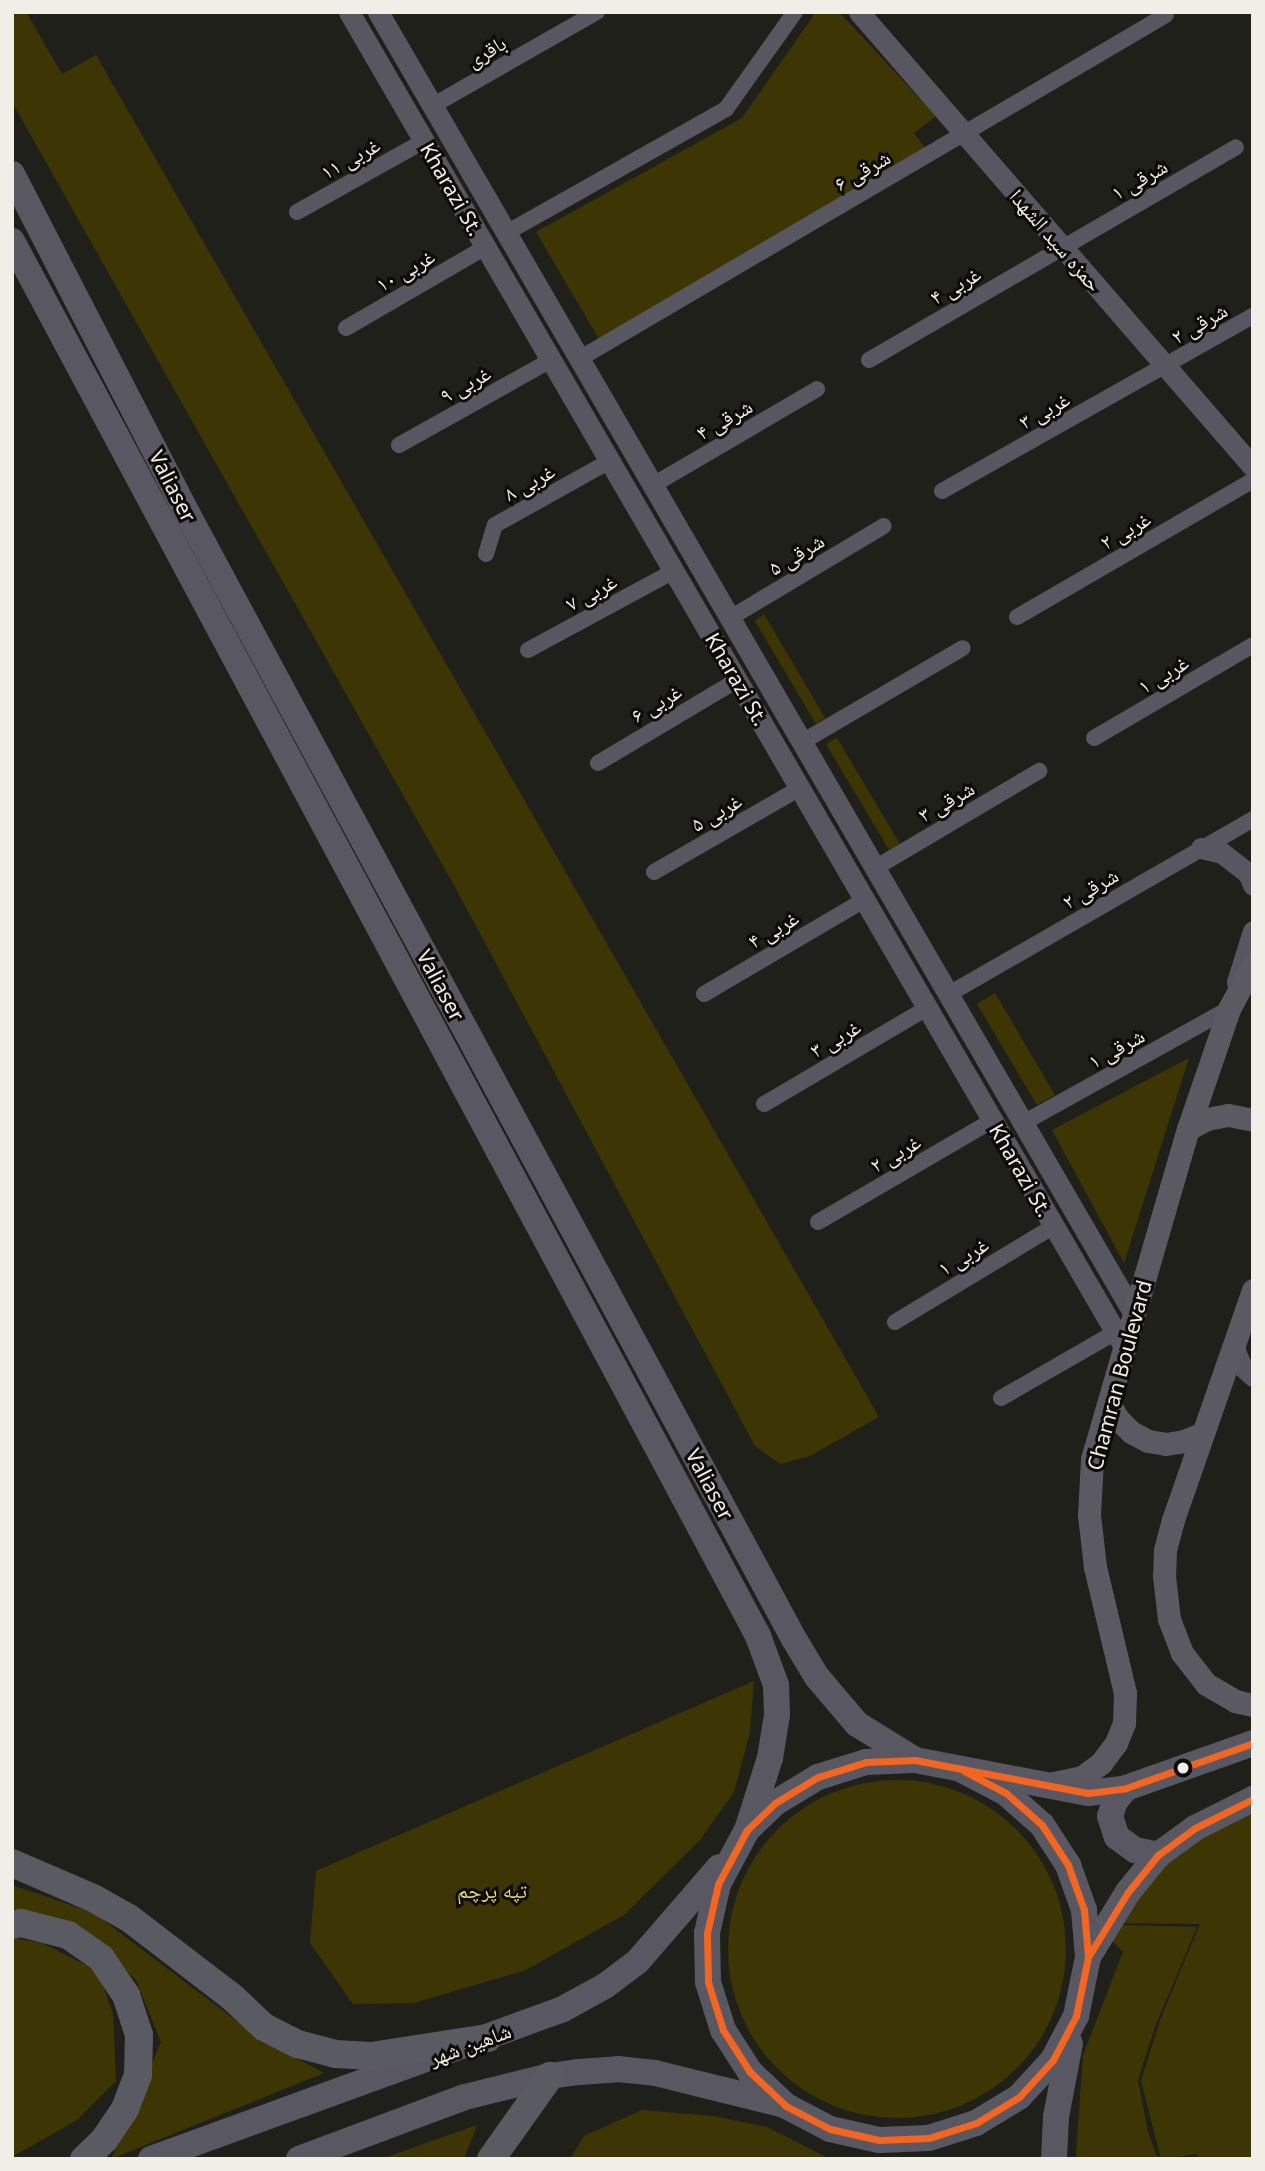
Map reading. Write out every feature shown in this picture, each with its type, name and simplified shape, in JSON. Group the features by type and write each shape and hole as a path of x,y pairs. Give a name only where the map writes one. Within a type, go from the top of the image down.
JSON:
{"highway":[{"path":"12,1863 93,1898 129,1918 232,1997 264,2026 298,2044 335,2054 371,2056 488,2038"},
{"path":"12,1924 21,1923 68,1935 101,1958 126,1995 139,2035 138,2075 125,2109 104,2140 84,2159"},
{"path":"491,2159 550,2076"}],"main road":[{"name":"Valiaser","path":"12,174 194,527 794,1639 817,1677 857,1724 915,1760"},
{"name":"Valiaser","path":"12,240 758,1636 776,1685 777,1716 770,1758 741,1838"},
{"name":"Chamran Boulevard","path":"1043,1785 1082,1777 1101,1763 1116,1743 1124,1723 1125,1693 1095,1567 1089,1515 1092,1459 1110,1403 1120,1339 1134,1314 1188,1129 1229,1010 1253,964"},
{"path":"1188,1129 1207,1119 1228,1115 1253,1120"},
{"path":"1253,1290 1201,1434 1165,1550 1169,1619 1182,1653 1206,1684 1235,1700 1253,1705"},
{"path":"1110,1403 1118,1419 1131,1432 1148,1441 1166,1444 1201,1434"},
{"path":"786,2106 750,2072 723,2030 708,1982 707,1933 718,1884 741,1838 775,1803 818,1777 866,1762 915,1760 1088,1793 1126,1788 1253,1743"},
{"path":"964,1771 1006,1793 1048,1835 1068,1865 1084,1910 1088,1957 1062,2073 1054,2159"},
{"path":"1126,1788 1115,1801 1110,1816 1117,1837 1135,1850 1158,1855"},
{"path":"1088,1957 1128,1892 1158,1855 1195,1828 1253,1799"},
{"name":"شاهین شهر","path":"151,2159 563,2009 605,1986 627,1969 676,1919 741,1838"},
{"path":"879,2140 929,2138 976,2123 1019,2097 1053,2060 1076,2016"},
{"path":"299,2159 465,2097 550,2076 618,2069 655,2073 786,2106 830,2129 879,2140 916,2159"}],"street":[{"name":"Kharazi St.","path":"349,12 1120,1339"},
{"name":"Kharazi St.","path":"378,12 1134,1314"},
{"name":"باقری","path":"432,106 597,12"},
{"path":"506,233 726,109 795,12"},
{"name":"حمزه سید الشهدا","path":"864,14 1253,467"},
{"name":"۶ شرقی","path":"579,359 1166,15"},
{"name":"۱۱ غربی","path":"297,212 424,142"},
{"name":"۱ شرقی","path":"1062,247 1236,147"},
{"name":"۱۰ غربی","path":"346,328 485,247"},
{"name":"۴ غربی","path":"869,359 1062,247"},
{"name":"۲ شرقی","path":"1166,366 1253,316"},
{"name":"۹ غربی","path":"399,445 551,360"},
{"name":"۳ غربی","path":"942,491 1166,366"},
{"name":"۴ شرقی","path":"653,485 817,389"},
{"path":"595,436 617,424"},
{"name":"۸ غربی","path":"486,554 495,525 610,461"},
{"name":"۲ غربی","path":"1017,617 1253,480"},
{"name":"۵ شرقی","path":"730,618 884,526"},
{"name":"۷ غربی","path":"528,650 674,571"},
{"name":"۱ غربی","path":"1094,738 1253,645"},
{"path":"802,742 963,648"},
{"path":"740,685 764,677"},
{"name":"۶ غربی","path":"598,763 740,685"},
{"name":"۳ شرقی","path":"875,868 1038,771"},
{"name":"۵ غربی","path":"654,872 800,788"},
{"name":"۲ شرقی","path":"949,995 1253,819"},
{"path":"1201,848 1222,853 1248,873 1253,885"},
{"name":"۴ غربی","path":"704,994 864,900"},
{"name":"Chamran Boulevard","path":"1229,1010 1253,931"},
{"name":"۳ غربی","path":"764,1104 927,1008"},
{"name":"۱ شرقی","path":"1023,1123 1229,1010"},
{"name":"۲ غربی","path":"818,1222 993,1120"},
{"name":"۱ غربی","path":"895,1322 1054,1226"},
{"path":"1001,1398 1120,1339"},
{"path":"1234,1348 1241,1365 1253,1376"}],"green space":[{"path":"12,12 26,12 62,74 96,55 879,1417 810,1456 780,1464 755,1446 455,887 12,102"},
{"path":"816,12 839,12 936,116 914,133 925,148 599,339 536,232 742,118"},
{"path":"764,614 825,718 816,724 755,621"},
{"path":"837,738 900,844 889,850 826,744"},
{"path":"995,993 1055,1095 1037,1105 977,1004"},
{"path":"1189,1058 1124,1263 1052,1130"},
{"name":"تپه پرچم","path":"754,1681 750,1732 734,1792 700,1840 624,1915 526,1970 414,2003 353,2004 310,1943 316,1871"},
{"path":"897,1780 946,1787 977,1800 1004,1818 1028,1842 1046,1869 1059,1900 1066,1949 1059,1998 1046,2029 1028,2056 1004,2080 977,2098 946,2111 897,2118 848,2111 817,2098 790,2080 766,2056 748,2029 735,1998 728,1949 735,1900 748,1869 766,1842 790,1818 817,1800 848,1787"},
{"path":"1253,1814 1253,2159 1198,2159 1197,2154 1161,2159 1141,2081 1160,2020 1200,1924 1117,1923 1168,1855"},
{"path":"12,1885 94,1913 259,2038 324,2073 111,2159 161,2042 136,1980 79,1925 12,1909"},
{"path":"1117,1925 1197,1927 1156,2024 1138,2080 1148,2132 1158,2159 1078,2159 1076,2155 1083,2055 1123,1952 1106,1935"},
{"path":"12,1938 42,1943 98,1971 113,2014 116,2081 77,2120 12,2157"},
{"path":"642,2110 713,2116 767,2127 830,2159 570,2159 584,2136"},
{"path":"477,2125 464,2159 381,2159"}],"transit line":[{"path":"964,1771 1006,1793 1042,1825 1068,1865 1084,1910 1088,1957 1076,2016 1053,2060 1019,2097 976,2123 929,2138 879,2140 830,2129 786,2106 750,2072 723,2030 708,1982 707,1933 718,1884 747,1830 775,1803 818,1777 866,1762 915,1760 1088,1793 1126,1788 1253,1743"},
{"path":"1088,1957 1128,1892 1158,1855 1195,1828 1253,1799"}]}
